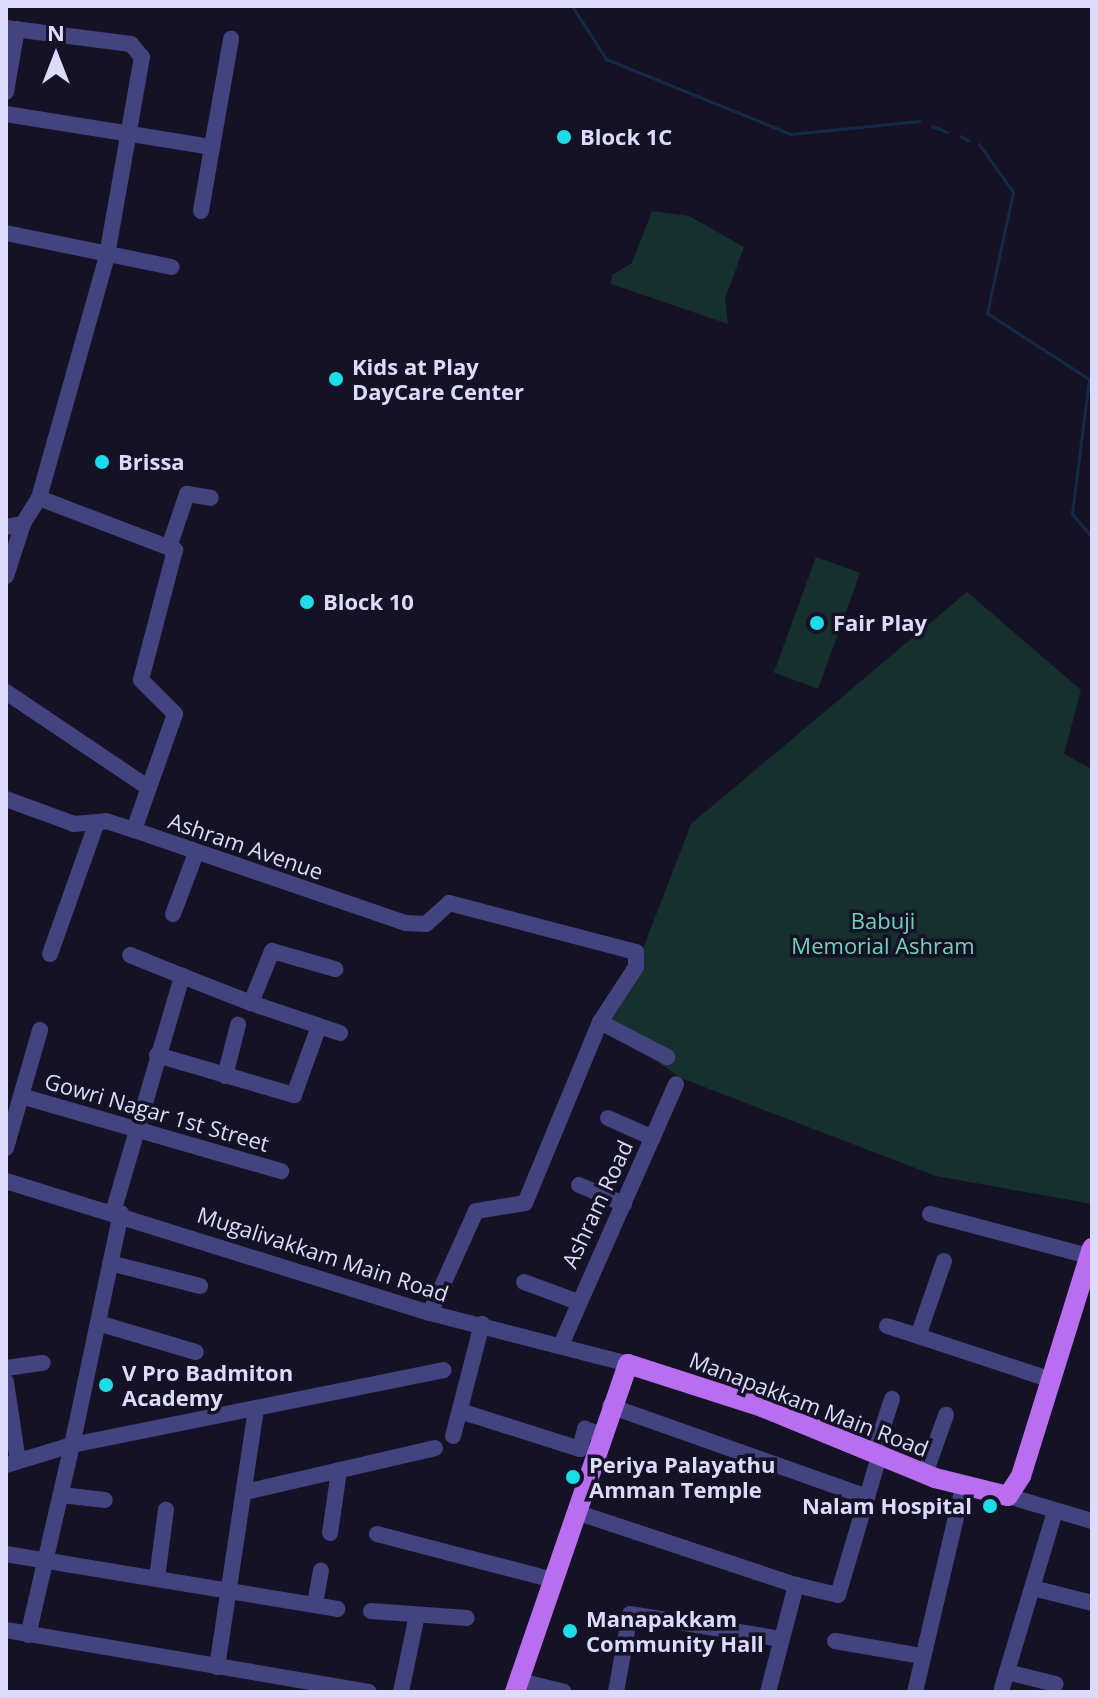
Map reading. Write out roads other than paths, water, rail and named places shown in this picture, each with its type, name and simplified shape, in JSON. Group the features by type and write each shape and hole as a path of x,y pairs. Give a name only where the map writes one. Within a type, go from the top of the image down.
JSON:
{"main road":[{"path":"1008,1496 1021,1476 1091,1252"},
{"path":"518,1687 579,1513 610,1406 628,1364"},
{"name":"Manapakkam Main Road","path":"628,1364 762,1407 925,1474 963,1487 1008,1496"}],"street":[{"path":"6,92 12,28 131,44 142,52 133,135 107,256 39,498 14,526 6,576"},
{"path":"201,211 231,39"},
{"path":"6,114 212,147"},
{"path":"6,233 172,267"},
{"name":"Ashram Avenue","path":"211,498 187,494 170,544 175,558 141,680 145,690 173,704 175,714 134,830 406,923 426,924 449,903 607,942 639,959 600,1022"},
{"path":"39,498 170,544"},
{"path":"6,692 149,788"},
{"path":"6,799 74,824 97,822 134,830"},
{"path":"50,954 97,822"},
{"path":"173,914 196,853"},
{"path":"251,1003 272,951 335,969"},
{"path":"130,955 251,1003 340,1033"},
{"path":"28,1635 98,1323 135,1129 182,976"},
{"path":"430,1313 476,1211 525,1203 600,1022 667,1057"},
{"path":"225,1076 238,1025"},
{"path":"157,1055 294,1095 319,1026"},
{"path":"6,1148 40,1030"},
{"name":"Ashram Road","path":"561,1345 575,1301 624,1204 676,1084"},
{"name":"Gowri Nagar 1st Street","path":"21,1096 281,1171"},
{"path":"608,1118 653,1138"},
{"name":"Mugalivakkam Main Road","path":"6,1181 118,1211 430,1313 628,1364"},
{"path":"579,1185 624,1204"},
{"path":"930,1214 1091,1252"},
{"path":"918,1336 944,1261"},
{"path":"110,1263 200,1286"},
{"path":"524,1282 575,1301"},
{"path":"98,1323 196,1352"},
{"path":"453,1436 482,1324"},
{"path":"887,1326 1052,1380"},
{"path":"6,1368 43,1363"},
{"path":"6,1382 12,1463 72,1445 443,1370"},
{"path":"579,1513 796,1585 838,1595 892,1399"},
{"path":"610,1406 867,1497"},
{"path":"217,1667 232,1590 256,1410"},
{"path":"460,1411 580,1449 585,1429 602,1435"},
{"path":"925,1474 946,1415"},
{"path":"245,1492 435,1448"},
{"path":"330,1533 339,1471"},
{"path":"915,1692 963,1487"},
{"path":"61,1495 105,1500"},
{"path":"1008,1496 1092,1521"},
{"path":"157,1578 166,1510"},
{"path":"1055,1511 1004,1680 1056,1684"},
{"path":"377,1534 553,1580"},
{"path":"6,1554 337,1609"},
{"path":"315,1604 321,1571"},
{"path":"768,1692 796,1585"},
{"path":"1033,1588 1092,1603"},
{"path":"371,1611 467,1618"},
{"path":"616,1692 630,1614 781,1639"},
{"path":"401,1692 417,1615"},
{"path":"6,1630 217,1667 314,1688 369,1692"},
{"path":"835,1641 921,1656"},
{"path":"518,1687 564,1692"}],"waterway":[{"path":"572,6 606,59 791,134 919,121"},
{"path":"932,126 947,132"},
{"path":"960,136 968,140"},
{"path":"979,144 1013,192 987,313 1089,379 1072,514 1092,537"}],"place":[{"name":"Block 1C","path":"564,137"},
{"name":"Kids at Play DayCare Center","path":"336,379"},
{"name":"Brissa","path":"102,462"},
{"name":"Block 10","path":"307,602"},
{"name":"Fair Play","path":"817,623"},
{"name":"V Pro Badmiton Academy","path":"106,1385"},
{"name":"Periya Palayathu Amman Temple","path":"573,1477"},
{"name":"Nalam Hospital","path":"990,1506"},
{"name":"Manapakkam Community Hall","path":"570,1631"}],"park label":[{"name":"Babuji Memorial Ashram","path":"883,932"}]}
